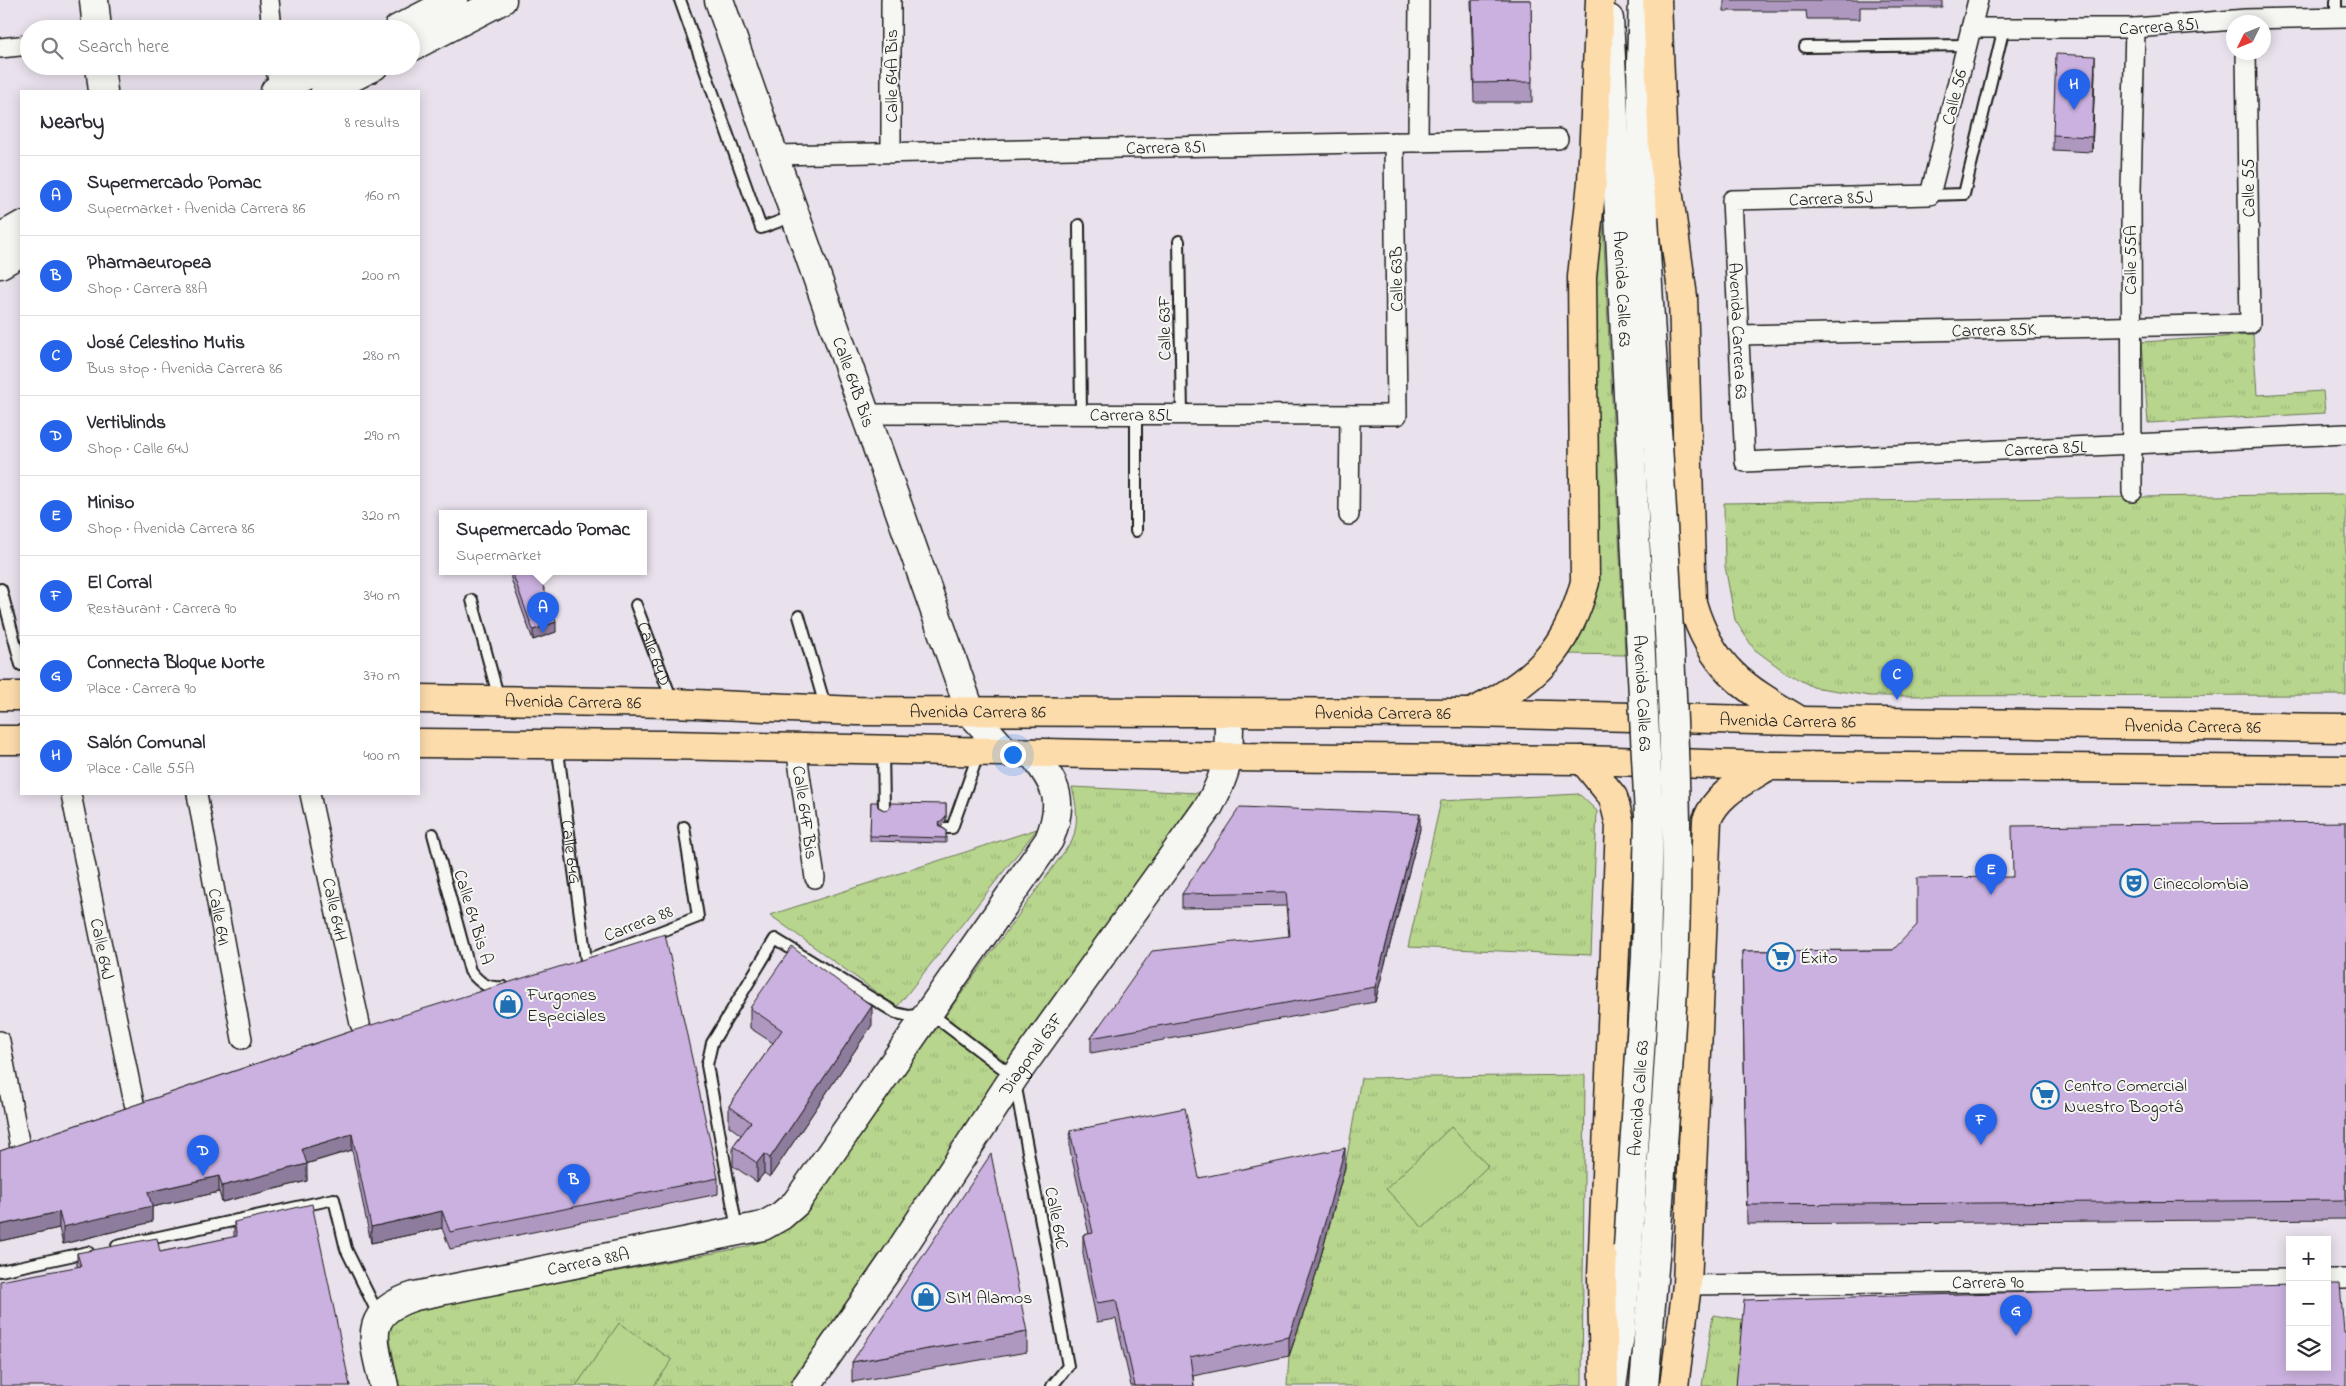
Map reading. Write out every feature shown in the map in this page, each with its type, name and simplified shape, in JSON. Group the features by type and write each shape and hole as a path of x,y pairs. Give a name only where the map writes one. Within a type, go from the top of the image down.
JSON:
{"main road":[{"path":"1470,713 1505,696 1538,670 1556,648 1570,624 1585,582 1582,277 1592,182 1600,0"},
{"path":"1657,0 1663,154 1683,297 1692,603 1708,645 1725,668 1757,696 1800,721"},
{"path":"0,696 20,696"},
{"name":"Avenida Carrera 86","path":"420,699 673,703 826,710 971,713 1470,713 1800,721 2346,728"},
{"path":"0,740 20,740"},
{"path":"420,743 556,743 1229,757 1583,760 1768,766 2346,770"},
{"path":"1583,760 1613,797 1617,808 1620,831 1602,1276 1604,1386"},
{"path":"1674,1386 1687,1286 1707,820 1714,803 1768,766"}],"street":[{"path":"94,0 96,20"},
{"path":"269,0 271,20"},
{"path":"419,20 443,10 502,0"},
{"name":"Calle 64B Bis","path":"719,0 971,713 992,752"},
{"name":"Calle 64A Bis","path":"891,0 891,153"},
{"path":"1418,142 1419,0"},
{"name":"Avenida Calle 63","path":"1608,0 1631,216 1672,703 1676,823 1674,962 1656,1245 1644,1386"},
{"name":"Avenida Calle 63","path":"1612,1386 1621,1328 1628,1247 1646,956 1649,816 1631,216 1641,64 1642,0"},
{"name":"Calle 56","path":"1930,195 1978,0"},
{"path":"420,37 443,10"},
{"name":"Carrera 85I","path":"2271,18 2339,11"},
{"name":"Carrera 85I","path":"1969,36 2004,27 2135,28 2226,22"},
{"name":"Calle 55A","path":"2132,492 2130,327 2135,28"},
{"path":"0,48 20,46"},
{"name":"Calle 55","path":"2246,60 2250,324"},
{"path":"101,75 103,90"},
{"path":"277,82 298,75"},
{"path":"327,90 356,75"},
{"name":"Carrera 85I","path":"774,155 1558,139"},
{"name":"Calle 63B","path":"1394,142 1397,416"},
{"name":"Carrera 85J","path":"1732,200 1930,195"},
{"name":"Avenida Carrera 63","path":"1732,200 1745,462"},
{"path":"0,238 20,227"},
{"path":"0,264 20,253"},
{"name":"Carrera 85K","path":"1739,335 2250,324"},
{"name":"Carrera 85L","path":"865,414 1397,416"},
{"path":"1349,515 1350,415"},
{"name":"Carrera 85L","path":"1745,462 2346,434"},
{"name":"Diagonal 63F","path":"806,1386 894,1260 1014,1076 1209,806 1222,781 1229,757 1229,713"},
{"name":"Calle 64F Bis","path":"796,748 815,878"},
{"path":"930,1013 1048,840 1056,821 1058,802 1056,787 1032,753"},
{"name":"Calle 64J","path":"71,795 134,1103"},
{"name":"Calle 64I","path":"197,795 242,1039"},
{"name":"Calle 64H","path":"310,795 360,1024"},
{"name":"Carrera 88A","path":"380,1317 388,1307 397,1301 415,1296 764,1226 781,1216 796,1203 930,1013"},
{"path":"0,1042 20,1147"},
{"path":"2331,1279 2346,1278"},
{"name":"Carrera 90","path":"1687,1286 2286,1279"},
{"path":"380,1317 374,1338 384,1386"}],"lane":[{"path":"680,0 761,228 795,216"},
{"path":"1930,195 1964,194 2004,27"},
{"path":"1805,47 1969,36"},
{"path":"1079,225 1081,414"},
{"name":"Calle 63F","path":"1179,241 1182,415"},
{"path":"1136,415 1136,531"},
{"path":"0,589 20,662"},
{"path":"472,600 500,700"},
{"name":"Calle 64D","path":"636,605 673,703"},
{"path":"799,616 826,710"},
{"name":"Calle 64G","path":"556,743 582,962"},
{"path":"883,750 884,808"},
{"path":"946,828 952,828 992,752"},
{"name":"Carrera 88","path":"582,962 698,917 684,827"},
{"name":"Calle 64 Bis A","path":"433,834 470,971 480,983 491,988 509,986"},
{"path":"738,1232 707,1065 712,1042 774,939 896,1013 909,1016 930,1013 1014,1076"},
{"name":"Calle 64C","path":"1014,1076 1068,1366 1052,1386"},
{"path":"0,1271 334,1199 346,1249 380,1317"}],"green space":[{"path":"1602,205 1625,655 1568,654 1593,269"},
{"path":"2253,335 2257,395 2323,391 2325,413 2148,423 2142,342"},
{"path":"2346,494 2346,695 1870,696 1813,687 1785,672 1754,649 1735,620 1725,566 1724,503"},
{"path":"1072,787 1199,793 1028,1042 938,1168 792,1386 399,1386 388,1329 398,1312 746,1247 771,1237 791,1224 804,1211 1072,841 1076,827 1076,814"},
{"path":"1579,794 1597,811 1591,955 1408,947 1441,801"},
{"path":"1037,829 897,1007 770,915"},
{"path":"1585,1075 1582,1386 1287,1386 1289,1356 1313,1285 1345,1167 1361,1078"},
{"path":"1451,1127 1488,1166 1423,1228 1386,1189"},
{"path":"1713,1315 1744,1320 1738,1386 1702,1386"},
{"path":"619,1323 672,1360 654,1386 576,1386"}],"building":[{"path":"1472,0 1531,0 1532,82 1474,83"},
{"path":"2056,54 2095,56 2092,137 2053,135"},
{"path":"513,575 539,575 556,622 533,630"},
{"path":"871,802 877,802 878,807 884,810 888,809 891,803 946,804 946,816 939,823 940,827 946,830 946,838 870,836"},
{"path":"1240,807 1420,814 1375,987 1091,1038 1152,951 1290,936 1286,892 1182,894"},
{"name":"Centro Comercial Nuestro Bogotá","path":"2346,822 2346,1200 1747,1205 1742,951 1893,950 1917,925 1917,878 2013,877 2012,826"},
{"path":"665,934 718,1178 450,1232 442,1211 371,1227 352,1134 302,1149 307,1164 222,1186 219,1176 148,1192 152,1206 63,1227 59,1212 0,1225 0,1151 349,1032"},
{"path":"792,947 872,1006 770,1158 764,1154 757,1163 733,1146 751,1122 729,1106 782,1030 750,1008"},
{"path":"1185,1108 1199,1178 1345,1148 1313,1266 1289,1337 1190,1357 1194,1386 1135,1386 1116,1300 1097,1303 1083,1235 1093,1233 1070,1131"},
{"path":"991,1154 1027,1332 852,1362"},
{"path":"312,1204 350,1386 0,1386 0,1281 81,1266 77,1253 157,1238 160,1252 237,1236 234,1222"},
{"path":"2331,1284 2340,1284 2344,1332 2346,1332 2346,1386 1736,1386 1744,1300 2286,1285 2286,1371 2331,1371"}],"place":[{"name":"Salón Comunal","path":"2074,110"},
{"name":"Supermercado Pomac","path":"543,633"},
{"name":"José Celestino Mutis","path":"1897,700"},
{"name":"Cinecolombia","path":"2134,883"},
{"name":"Miniso","path":"1991,895"},
{"name":"Éxito","path":"1781,957"},
{"name":"Furgones Especiales","path":"508,1004"},
{"name":"Centro Comercial Nuestro Bogotá","path":"2045,1095"},
{"name":"El Corral","path":"1981,1145"},
{"name":"Vertiblinds","path":"203,1176"},
{"name":"Pharmaeuropea","path":"574,1205"},
{"name":"SIM Alamos","path":"926,1297"},
{"name":"Connecta Bloque Norte","path":"2016,1336"}]}
